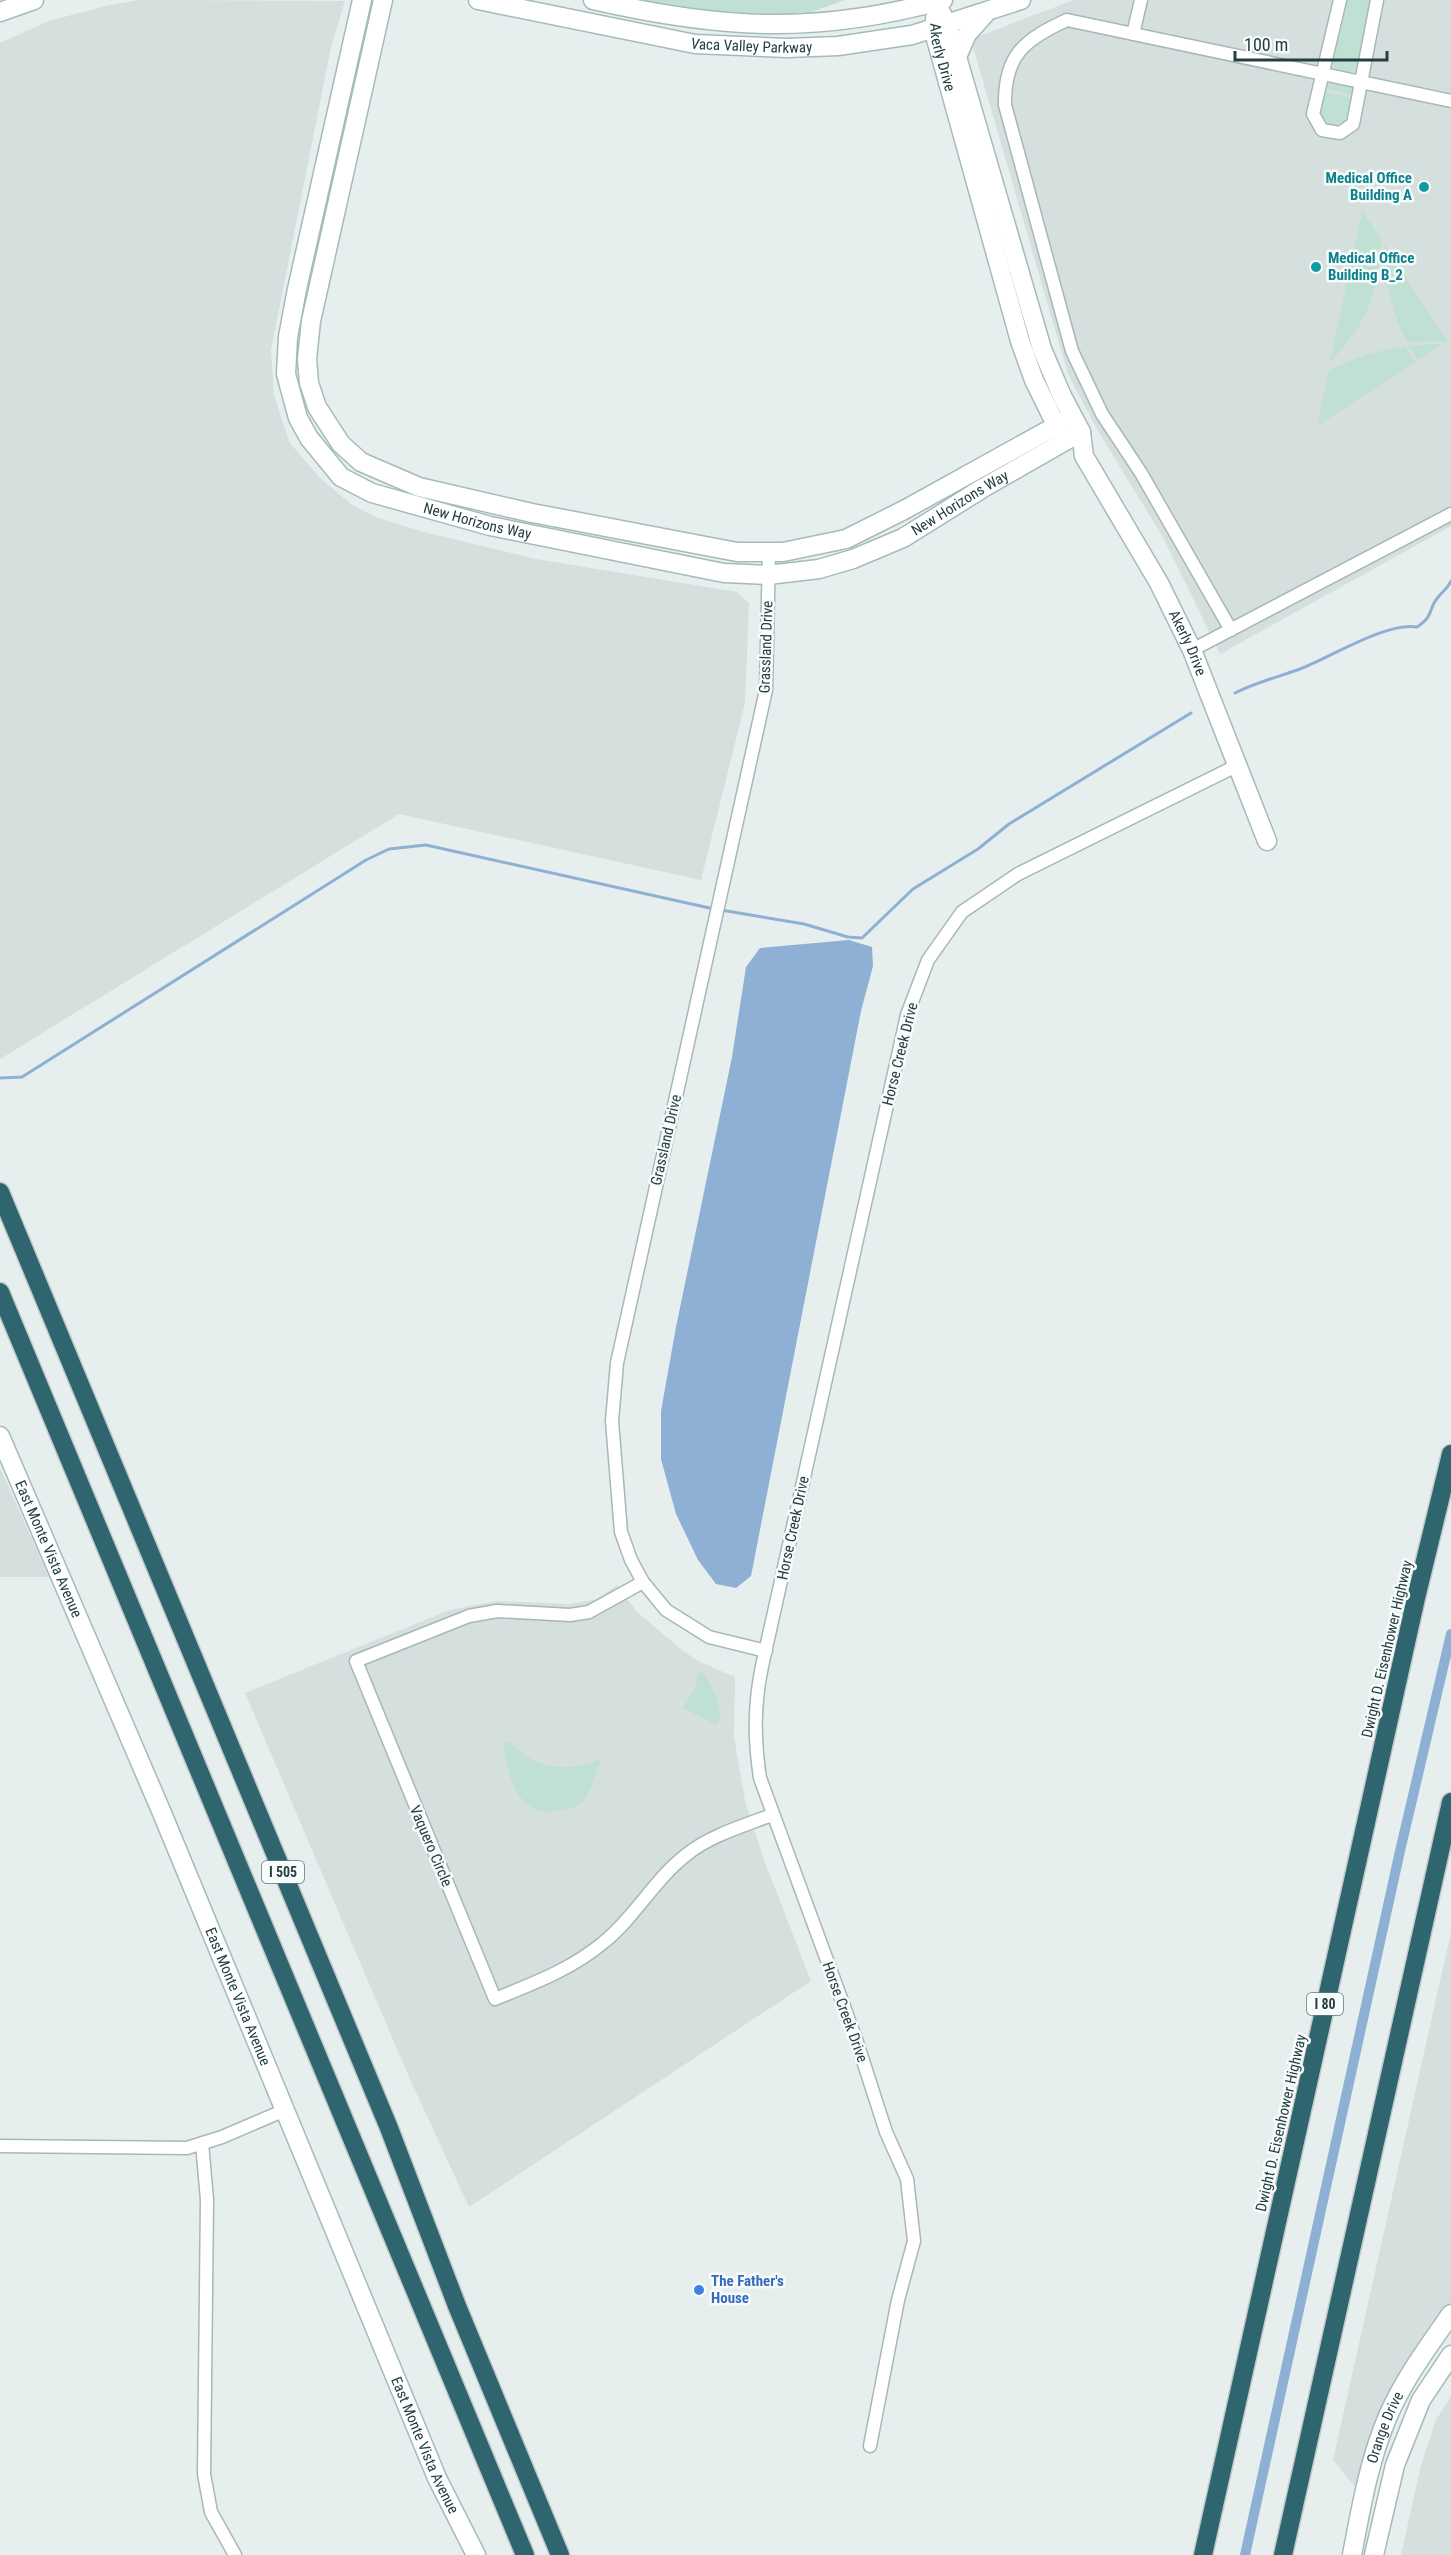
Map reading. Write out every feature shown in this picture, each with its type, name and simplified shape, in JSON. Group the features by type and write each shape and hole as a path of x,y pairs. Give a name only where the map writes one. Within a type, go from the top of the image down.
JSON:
{"highway":[{"name":"I 505","path":"0,1192 389,2128 461,2316 560,2555"},
{"name":"I 505","path":"0,1292 525,2555"},
{"name":"Dwight D. Eisenhower Highway","path":"1203,2555 1406,1643 1451,1454"},
{"path":"1283,2555 1451,1802"}],"street":[{"path":"0,12 34,0"},
{"name":"New Horizons Way","path":"362,0 288,337 286,374 298,418 309,438 341,477 372,493 490,526 724,573 768,575 819,569 903,538 982,488 1065,442 1070,425"},
{"name":"New Horizons Way","path":"383,0 311,321 307,359 309,383 316,406 341,444 361,462 419,487 532,513 736,552 783,552 846,539 1070,425"},
{"name":"Vaca Valley Parkway","path":"478,0 695,44 729,47 810,48 876,42 940,27 1021,0"},
{"name":"Vaca Valley Parkway","path":"593,0 693,20 775,26 860,17 939,1"},
{"path":"1133,34 1141,0"},
{"path":"1340,0 1313,114 1322,130 1340,133 1353,124 1377,0"},
{"name":"Akerly Drive","path":"939,1 940,27 1020,341 1034,380 1070,425"},
{"path":"957,57 967,34 985,13"},
{"path":"1232,630 1141,473 1102,414 1072,351 1005,105 1005,87 1011,63 1020,49 1037,34 1067,20 1451,101"},
{"name":"Akerly Drive","path":"940,27 957,57 1042,349 1070,425 1084,456 1159,583 1192,650 1267,841"},
{"name":"Akerly Drive","path":"1065,442 1084,456"},
{"path":"1192,650 1451,514"},
{"name":"Grassland Drive","path":"766,1651 709,1637 666,1610 643,1582 630,1560 621,1532 612,1421 617,1363 766,690 769,552"},
{"name":"Horse Creek Drive","path":"870,2446 898,2300 914,2241 907,2179 886,2132 857,2042 760,1778 754,1737 756,1696 907,1015 928,960 962,912 1018,874 1236,766"},
{"name":"East Monte Vista Avenue","path":"0,1436 73,1601 437,2478 476,2555"},
{"name":"Vaquero Circle","path":"643,1582 589,1612 570,1615 497,1611 469,1616 356,1661 495,1999 552,1975 605,1941 686,1855 727,1832 772,1815"},
{"path":"0,2146 187,2148 285,2110"},
{"path":"202,2143 207,2200 204,2474 211,2512 235,2555"},
{"name":"Orange Drive","path":"1352,2555 1363,2501 1388,2417 1416,2363 1451,2314"},
{"name":"Orange Drive","path":"1374,2555 1395,2465 1421,2400 1451,2355"}],"shaded area":[{"path":"141,0 345,1 331,47 271,350 274,395 290,443 319,477 351,504 375,517 424,532 536,559 737,592 749,603 745,703 701,880 399,814 0,1059 0,43 49,21 109,5"},
{"path":"1074,0 1451,0 1451,526 1220,654 1164,539 1098,431 1068,374 973,47 977,37"},
{"path":"0,1468 49,1577 0,1577"},
{"path":"617,1585 637,1612 682,1650 698,1661 735,1677 734,1737 745,1801 764,1860 811,1981 469,2207 409,2077 245,1693 450,1610 497,1601 570,1604 597,1599"},
{"path":"1451,1932 1451,2312 1419,2357 1360,2493 1333,2460"},
{"path":"1451,2396 1451,2555 1401,2555 1421,2465 1436,2420"}],"green space":[{"path":"593,0 845,0 775,25"},
{"path":"1347,0 1370,0 1357,66 1352,72 1337,69 1333,65"},
{"path":"1327,80 1354,86 1354,95 1324,88"},
{"path":"1324,92 1353,98 1345,121 1332,125 1324,119 1321,111"},
{"path":"1362,211 1381,239 1377,281 1367,311 1356,331 1330,363"},
{"path":"1384,244 1447,341 1407,342 1390,294"},
{"path":"1442,344 1418,360 1409,346"},
{"path":"1405,346 1415,362 1317,426 1329,370 1368,354"},
{"path":"700,1669 711,1686 718,1704 721,1718 716,1725 683,1708 694,1690"},
{"path":"506,1741 533,1760 552,1766 582,1766 601,1759 588,1794 576,1806 565,1810 543,1811 532,1807 516,1791 511,1780 503,1743"}],"water":[{"path":"849,940 872,947 873,966 861,1011 751,1576 736,1588 716,1584 698,1560 676,1514 661,1459 661,1411 676,1327 732,1057 746,967 760,948"}],"waterway":[{"path":"1235,693 1300,669 1375,635 1404,627 1417,627 1427,618 1433,604 1451,581"},
{"path":"721,910 804,924 848,937 862,938 913,889 978,849 1009,824 1191,713"},
{"path":"0,1078 22,1077 366,860 389,849 426,845 714,909"},
{"path":"1245,2555 1400,1851 1451,1634"}],"place":[{"name":"Medical Office Building A","path":"1424,187"},
{"name":"Medical Office Building B_2","path":"1316,267"},
{"name":"The Father's House","path":"699,2290"}]}
